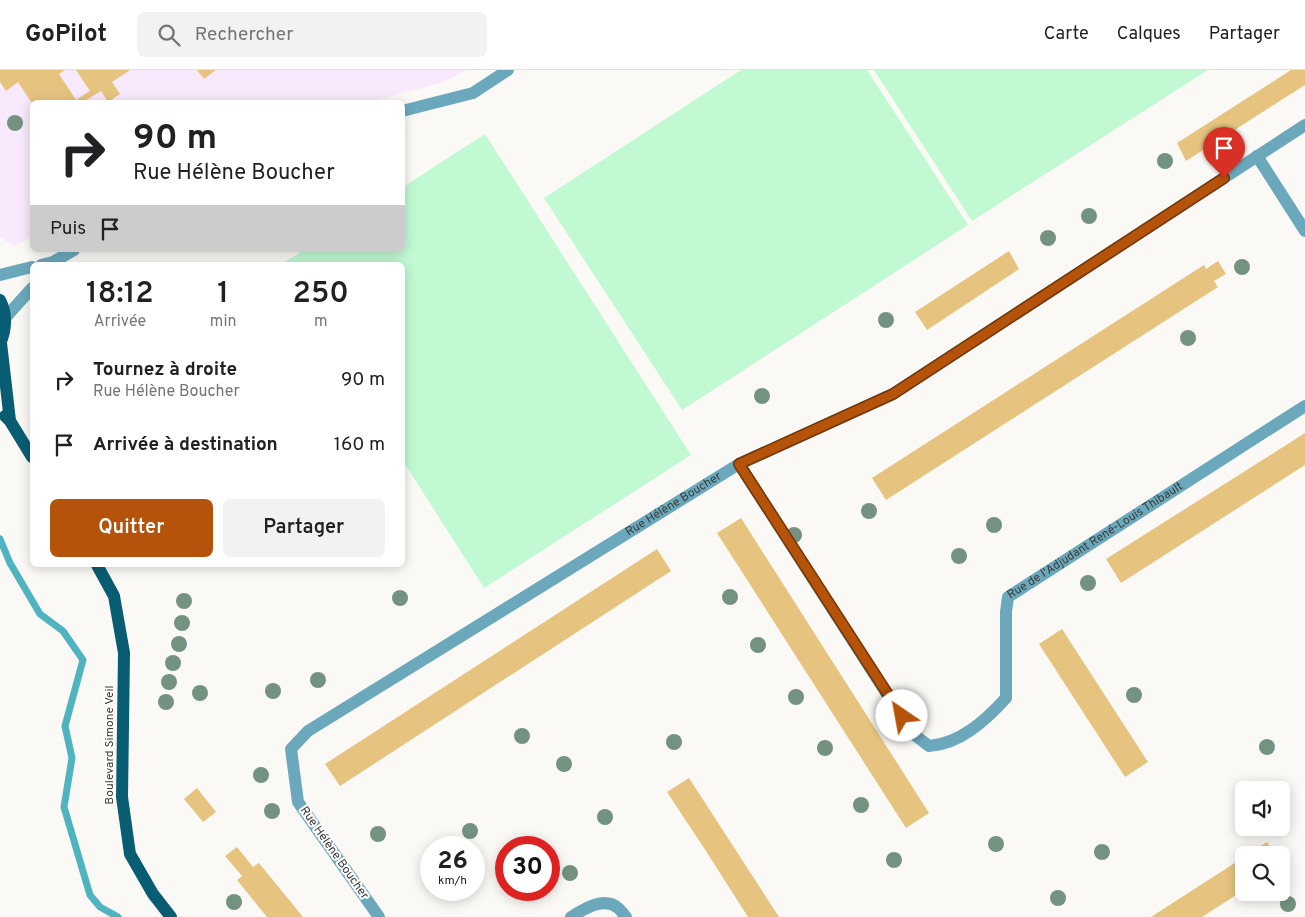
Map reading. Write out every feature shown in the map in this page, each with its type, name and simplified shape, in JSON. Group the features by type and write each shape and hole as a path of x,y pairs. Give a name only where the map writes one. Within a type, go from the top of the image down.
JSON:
{"main road":[{"path":"0,300 5,318 5,330 0,344 10,421"},
{"path":"0,411 10,421 30,454"},
{"name":"Boulevard Simone Veil","path":"98,567 114,596 124,653 122,797 130,854 153,894 171,917"}],"street":[{"path":"405,110 473,93 508,70"},
{"name":"Rue Hélène Boucher","path":"379,917 298,802 291,749 308,731 739,464 893,394 1256,156 1305,126"},
{"path":"1256,156 1305,231"},
{"path":"52,262 70,252"},
{"path":"0,275 30,268"},
{"path":"5,318 30,290"},
{"name":"Rue de l'Adjudant René-Louis Thibault","path":"739,464 912,733 929,746 944,745 986,720 1006,698 1006,612 1008,597 1305,406"},
{"path":"571,917 581,910 603,902 618,907 626,917"}],"shaded area":[{"path":"0,70 467,70 441,83 376,100 30,100 30,238 14,246 0,237"}],"green space":[{"path":"741,70 867,70 968,225 682,410 544,198"},
{"path":"874,70 1208,70 972,221"},
{"path":"485,134 691,455 484,588 405,464 405,262 285,262 301,252 405,252 405,186"}],"building":[{"path":"0,70 65,70 59,74 76,100 30,100 18,82 6,91 0,82"},
{"path":"76,70 130,70 112,82 120,94 111,100 107,100 101,91 86,100 76,100 90,91"},
{"path":"197,70 216,70 204,79"},
{"path":"1291,70 1305,70 1305,85 1186,161 1177,143"},
{"path":"1009,251 1019,269 927,330 915,312"},
{"path":"1218,261 1226,274 1214,281 1218,287 886,500 872,478 1204,265 1206,269"},
{"path":"1305,433 1305,465 1121,583 1106,559"},
{"path":"741,518 929,813 906,828 717,533"},
{"path":"657,549 671,571 340,786 325,764"},
{"path":"1062,629 1148,762 1125,777 1039,644"},
{"path":"689,778 779,917 748,917 667,792"},
{"path":"197,788 216,812 203,822 184,799"},
{"path":"1267,842 1269,846 1261,846"},
{"path":"237,847 253,867 259,863 303,917 267,917 237,880 242,876 225,856"},
{"path":"1235,863 1235,896 1202,917 1151,917"}],"waterway":[{"path":"0,539 10,563 40,614 63,631 83,660 65,726 72,758 64,807 90,895 100,907 118,917"}],"route":[{"path":"902,716 739,464 893,394 1224,178"}]}
